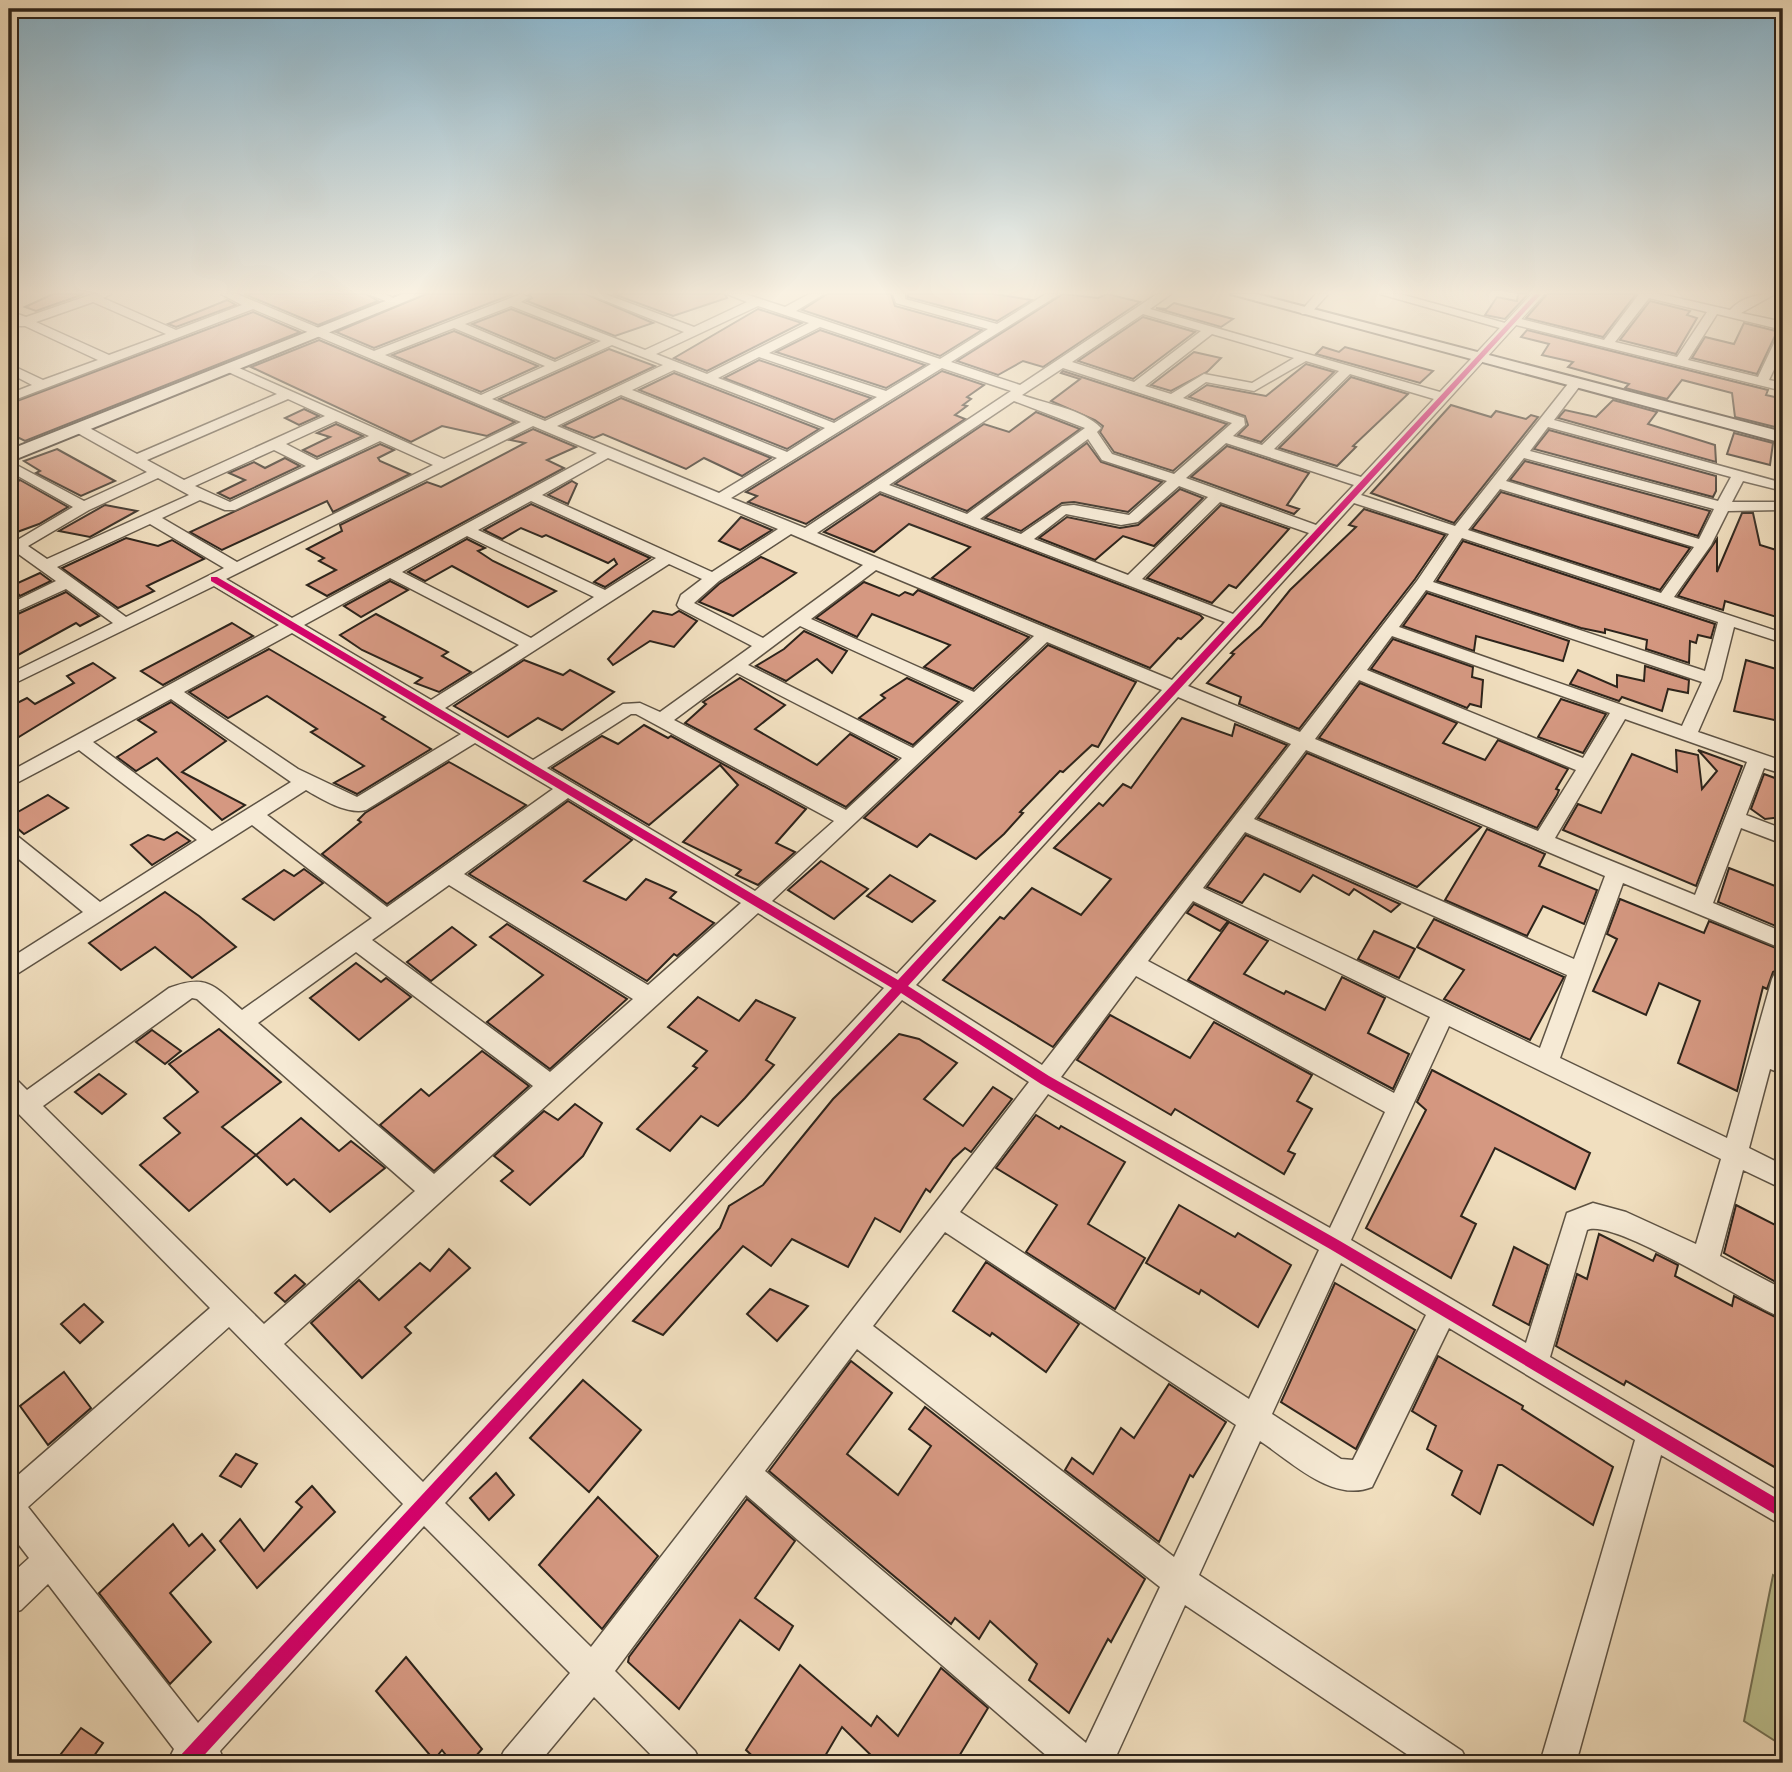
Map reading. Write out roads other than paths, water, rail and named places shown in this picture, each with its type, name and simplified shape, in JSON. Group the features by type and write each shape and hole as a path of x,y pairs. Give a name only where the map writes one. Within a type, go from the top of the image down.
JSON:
{"street":[{"path":"26,377 43,385"},
{"path":"9,398 64,377"},
{"path":"9,456 208,377"},
{"path":"249,377 445,465"},
{"path":"422,377 1783,942"},
{"path":"479,400 531,377"},
{"path":"9,681 445,465 649,377"},
{"path":"705,377 836,428"},
{"path":"830,377 888,396"},
{"path":"719,499 919,377"},
{"path":"969,520 1094,428 1091,424 976,377"},
{"path":"766,646 685,605 687,598 713,578 879,486 1041,377"},
{"path":"1023,540 1062,510 1074,509 1121,520 1133,519 1238,425 1239,421 1104,377"},
{"path":"1136,387 1149,377"},
{"path":"1173,399 1204,379 1254,387 1271,377"},
{"path":"1264,451 1340,377"},
{"path":"1374,377 1443,397"},
{"path":"229,1309 9,1505 196,1759 424,1503 1462,377"},
{"path":"1552,377 1783,438"},
{"path":"1740,377 1783,387"},
{"path":"1762,382 1764,377"},
{"path":"516,1763 592,1673 1389,629 1459,531 1499,484 1576,383"},
{"path":"620,390 788,457"},
{"path":"136,460 288,394"},
{"path":"184,486 336,416"},
{"path":"1546,422 1783,487"},
{"path":"79,428 200,495 230,507 380,436"},
{"path":"1090,432 1107,457 1319,531"},
{"path":"1222,437 1264,451 1459,531 1783,638"},
{"path":"274,444 318,466"},
{"path":"9,780 607,453"},
{"path":"1523,453 1722,507 1782,506"},
{"path":"9,465 84,507"},
{"path":"125,624 13,549 84,507 158,472"},
{"path":"1665,599 1703,545 1739,475"},
{"path":"1499,484 1703,545"},
{"path":"879,486 1237,621"},
{"path":"43,567 200,495"},
{"path":"530,495 713,578"},
{"path":"1131,581 1219,496"},
{"path":"151,518 236,568"},
{"path":"466,530 606,597"},
{"path":"432,708 669,557"},
{"path":"663,719 766,646 874,564"},
{"path":"389,571 532,645"},
{"path":"214,579 900,986 1045,1080 1335,1245 1783,1511"},
{"path":"9,610 66,583"},
{"path":"1423,584 1712,679"},
{"path":"800,620 976,699"},
{"path":"1689,733 1712,679 1727,620"},
{"path":"1389,629 1783,768"},
{"path":"264,1343 848,820 1045,635"},
{"path":"736,666 915,757"},
{"path":"1356,672 1587,767"},
{"path":"171,691 306,781 347,804 359,806 475,734"},
{"path":"533,769 615,714 629,708 640,709 848,820"},
{"path":"1542,842 1622,709"},
{"path":"79,741 212,841"},
{"path":"1701,907 1758,758"},
{"path":"9,970 306,781"},
{"path":"242,1022 567,789"},
{"path":"253,815 387,918"},
{"path":"1735,818 1783,836"},
{"path":"1242,822 1580,971"},
{"path":"9,840 99,913"},
{"path":"1547,1060 1617,872"},
{"path":"449,874 650,998"},
{"path":"1189,890 1547,1060 1783,1177"},
{"path":"356,940 551,1086"},
{"path":"1133,964 1399,1108"},
{"path":"1705,1262 1735,1153 1773,1060 1783,979"},
{"path":"434,1191 203,990 191,989 177,994 17,1097 683,1763"},
{"path":"1096,1763 1444,1012"},
{"path":"942,1214 1337,1474 1361,1476 1444,1309"},
{"path":"1534,1363 1576,1222 1593,1216 1617,1221 1705,1262 1783,1304"},
{"path":"854,1329 1180,1582 1450,1763"},
{"path":"1558,1763 1652,1433"},
{"path":"744,1473 1082,1763"},
{"path":"9,1598 50,1560"}]}
